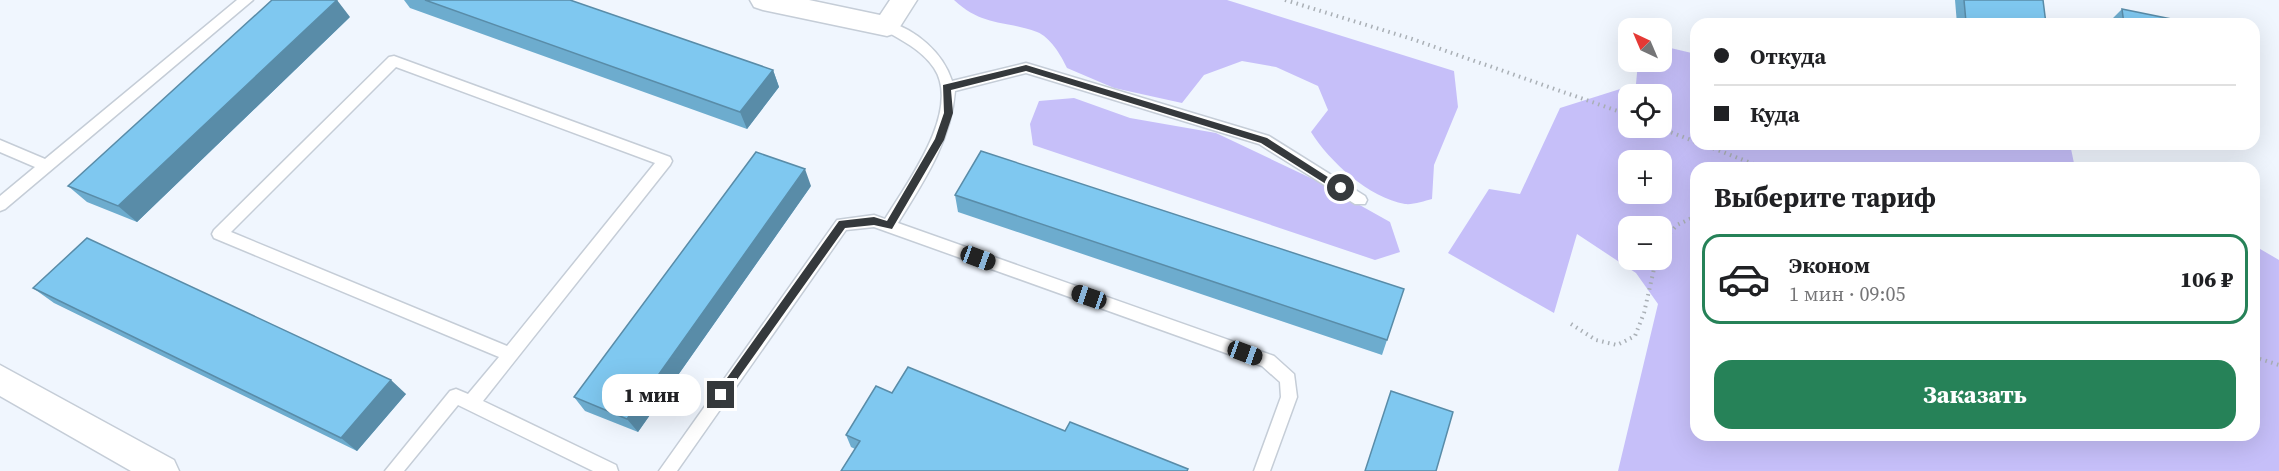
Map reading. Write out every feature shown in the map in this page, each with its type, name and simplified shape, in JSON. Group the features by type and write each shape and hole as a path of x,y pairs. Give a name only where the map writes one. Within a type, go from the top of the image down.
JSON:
{"street":[{"path":"763,0 887,26 904,0"},
{"path":"0,379 162,471"}],"lane":[{"path":"0,205 246,0"},
{"path":"887,26 914,37 932,52 945,70 949,113 939,140 889,226"},
{"path":"471,403 665,161 394,61 219,234 510,354"},
{"path":"947,88 1026,68 1264,140 1360,200"},
{"path":"0,146 48,166"},
{"path":"667,471 842,224 874,220 1268,361 1288,379 1289,397 1262,471"},
{"path":"393,471 456,396 610,471"}],"path":[{"path":"1285,0 1412,39 1618,112"},
{"path":"1672,133 1690,140"},
{"path":"1718,150 1748,162"},
{"path":"1672,231 1677,225 1690,219"},
{"path":"1571,324 1596,340 1617,345 1635,336 1644,313 1654,270"},
{"path":"2260,359 2279,365"}],"shaded area":[{"path":"954,0 1227,0 1454,71 1458,107 1434,165 1432,199 1405,204 1378,194 1351,177 1328,155 1311,132 1328,110 1318,86 1276,67 1242,61 1204,75 1182,103 1114,88 1067,68 1055,47 1042,34 985,19 965,9"},
{"path":"1672,48 1690,53 1690,150 2071,150 2074,162 1690,162 1690,441 2260,441 2260,249 2279,260 2279,471 1618,471 1658,304 1631,270 1672,270 1672,216 1618,216 1618,261 1577,234 1554,313 1448,253 1489,189 1520,194 1560,108 1618,90 1618,138 1672,138 1672,84 1636,84 1637,72 1672,72"},
{"path":"1074,98 1130,118 1216,133 1315,180 1390,222 1400,252 1375,260 1033,145 1030,124 1039,101"}],"building":[{"path":"272,0 337,0 118,206 68,186"},
{"path":"425,0 570,0 773,70 740,112"},
{"path":"1964,0 2043,0 2045,18 1966,18"},
{"path":"2122,9 2166,18 2123,18"},
{"path":"981,151 1404,289 1387,340 955,195"},
{"path":"756,152 805,169 627,419 574,397"},
{"path":"87,238 391,380 341,438 33,288"},
{"path":"908,367 1065,431 1070,422 1188,469 1187,471 841,471 860,441 846,435 876,386 892,393"},
{"path":"1391,391 1453,412 1436,471 1365,471"}],"route":[{"path":"721,395 842,224 874,220 889,226 939,140 949,113 947,88 1026,68 1264,140 1341,188"}]}
